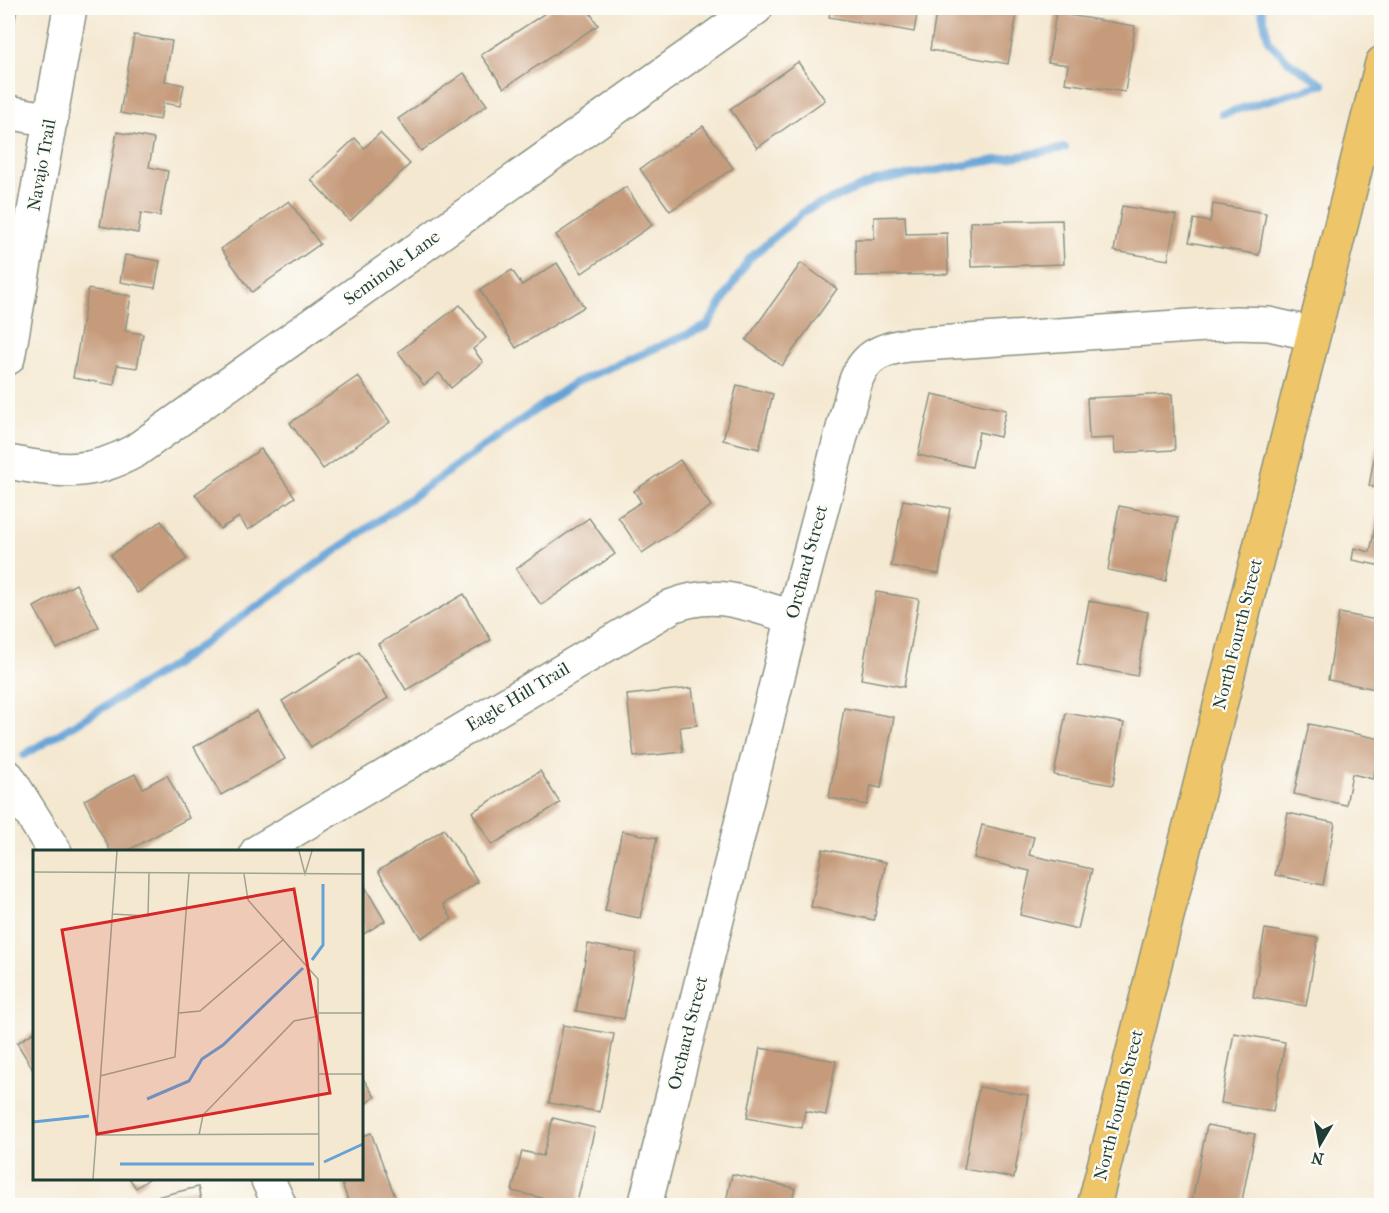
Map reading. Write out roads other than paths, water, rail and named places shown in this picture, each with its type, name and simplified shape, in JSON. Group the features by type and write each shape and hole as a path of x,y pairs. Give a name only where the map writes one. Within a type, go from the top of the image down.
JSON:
{"main road":[{"name":"North Fourth Street","path":"1094,1206 1382,63"}],"street":[{"name":"Navajo Trail","path":"8,358 70,8"},
{"name":"Seminole Lane","path":"8,462 73,472 99,468 135,451 756,8"},
{"path":"8,112 51,120"},
{"name":"Orchard Street","path":"645,1206 793,617 855,383 863,365 877,353 908,345 1236,323 1269,324 1313,334"},
{"name":"Eagle Hill Trail","path":"260,850 672,606 693,598 716,597 793,617"},
{"path":"8,777 54,850"},
{"path":"267,1180 280,1206"}],"waterway":[{"path":"1261,8 1269,42 1289,62 1323,84"},
{"path":"1222,114 1323,84"},
{"path":"24,755 172,666 574,383 707,326 749,259 806,210 875,181 1065,148"}]}
